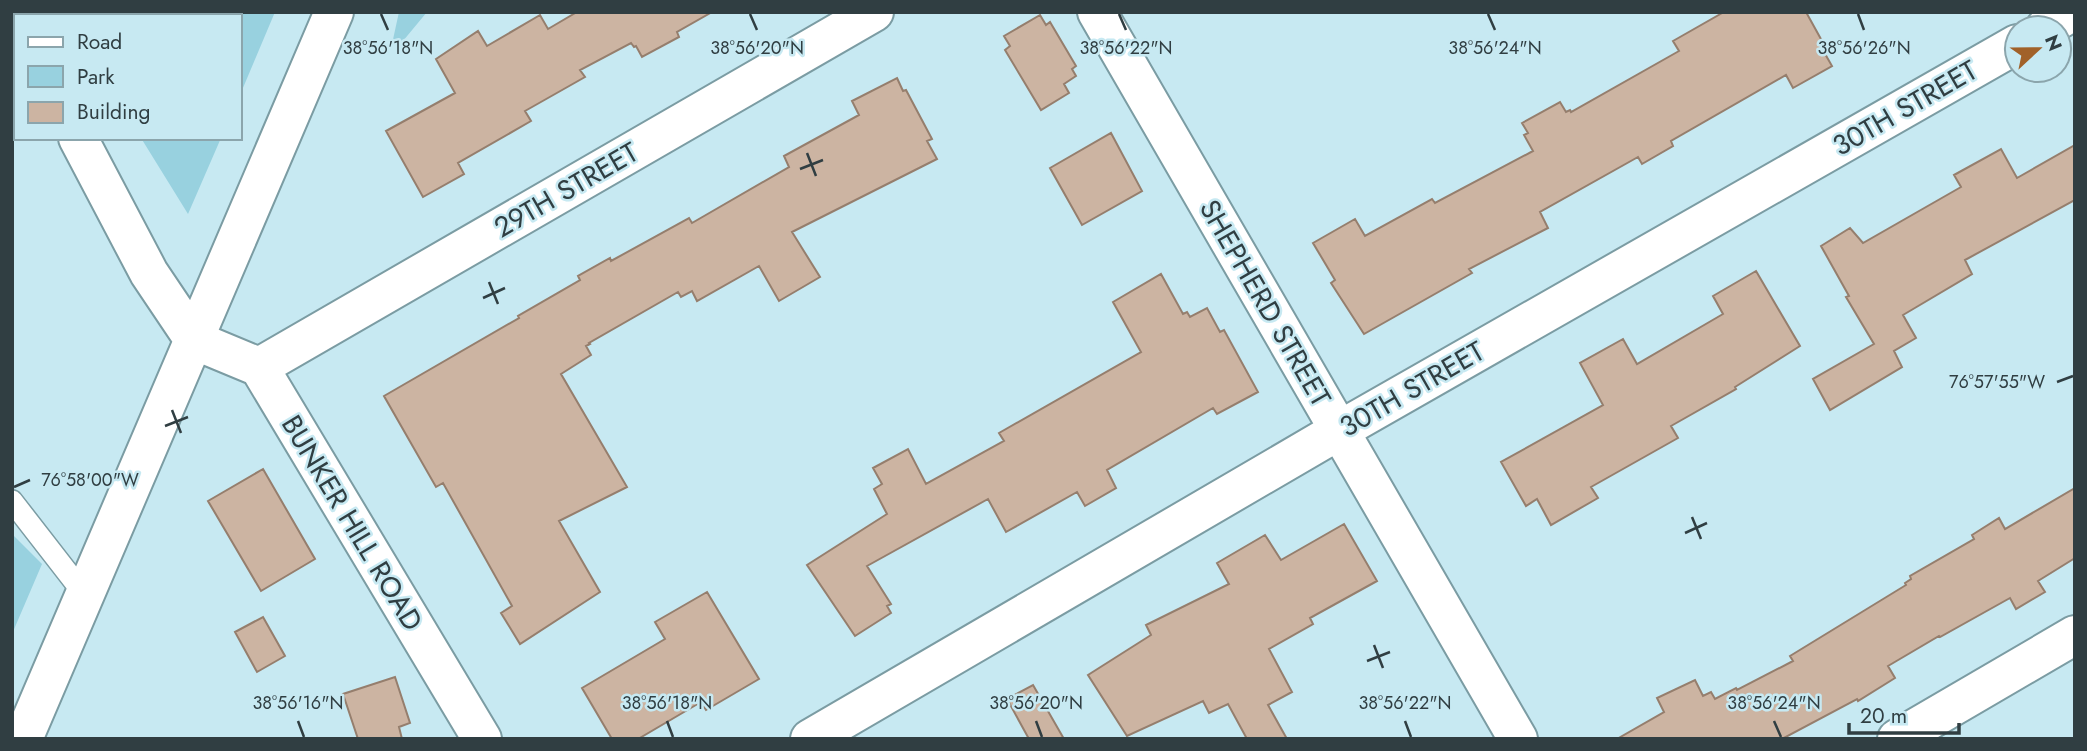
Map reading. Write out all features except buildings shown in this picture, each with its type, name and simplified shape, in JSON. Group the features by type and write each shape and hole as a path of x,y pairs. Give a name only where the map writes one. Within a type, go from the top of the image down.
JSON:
{"street":[{"path":"23,739 334,12"},
{"name":"29TH STREET","path":"258,367 874,12"},
{"name":"SHEPHERD STREET","path":"1097,12 1518,739"},
{"name":"30TH STREET","path":"810,739 1339,431 2003,52"},
{"path":"79,140 149,274 194,340 258,367"},
{"name":"BUNKER HILL ROAD","path":"258,367 482,739"},
{"path":"1897,739 2075,635"}],"lane":[{"path":"12,501 85,595"}],"green space":[{"path":"70,12 275,12 242,90 242,14"},
{"path":"399,12 427,12 398,47 392,44"},
{"path":"142,140 220,140 188,214"},
{"path":"12,534 42,564 12,634"}]}
